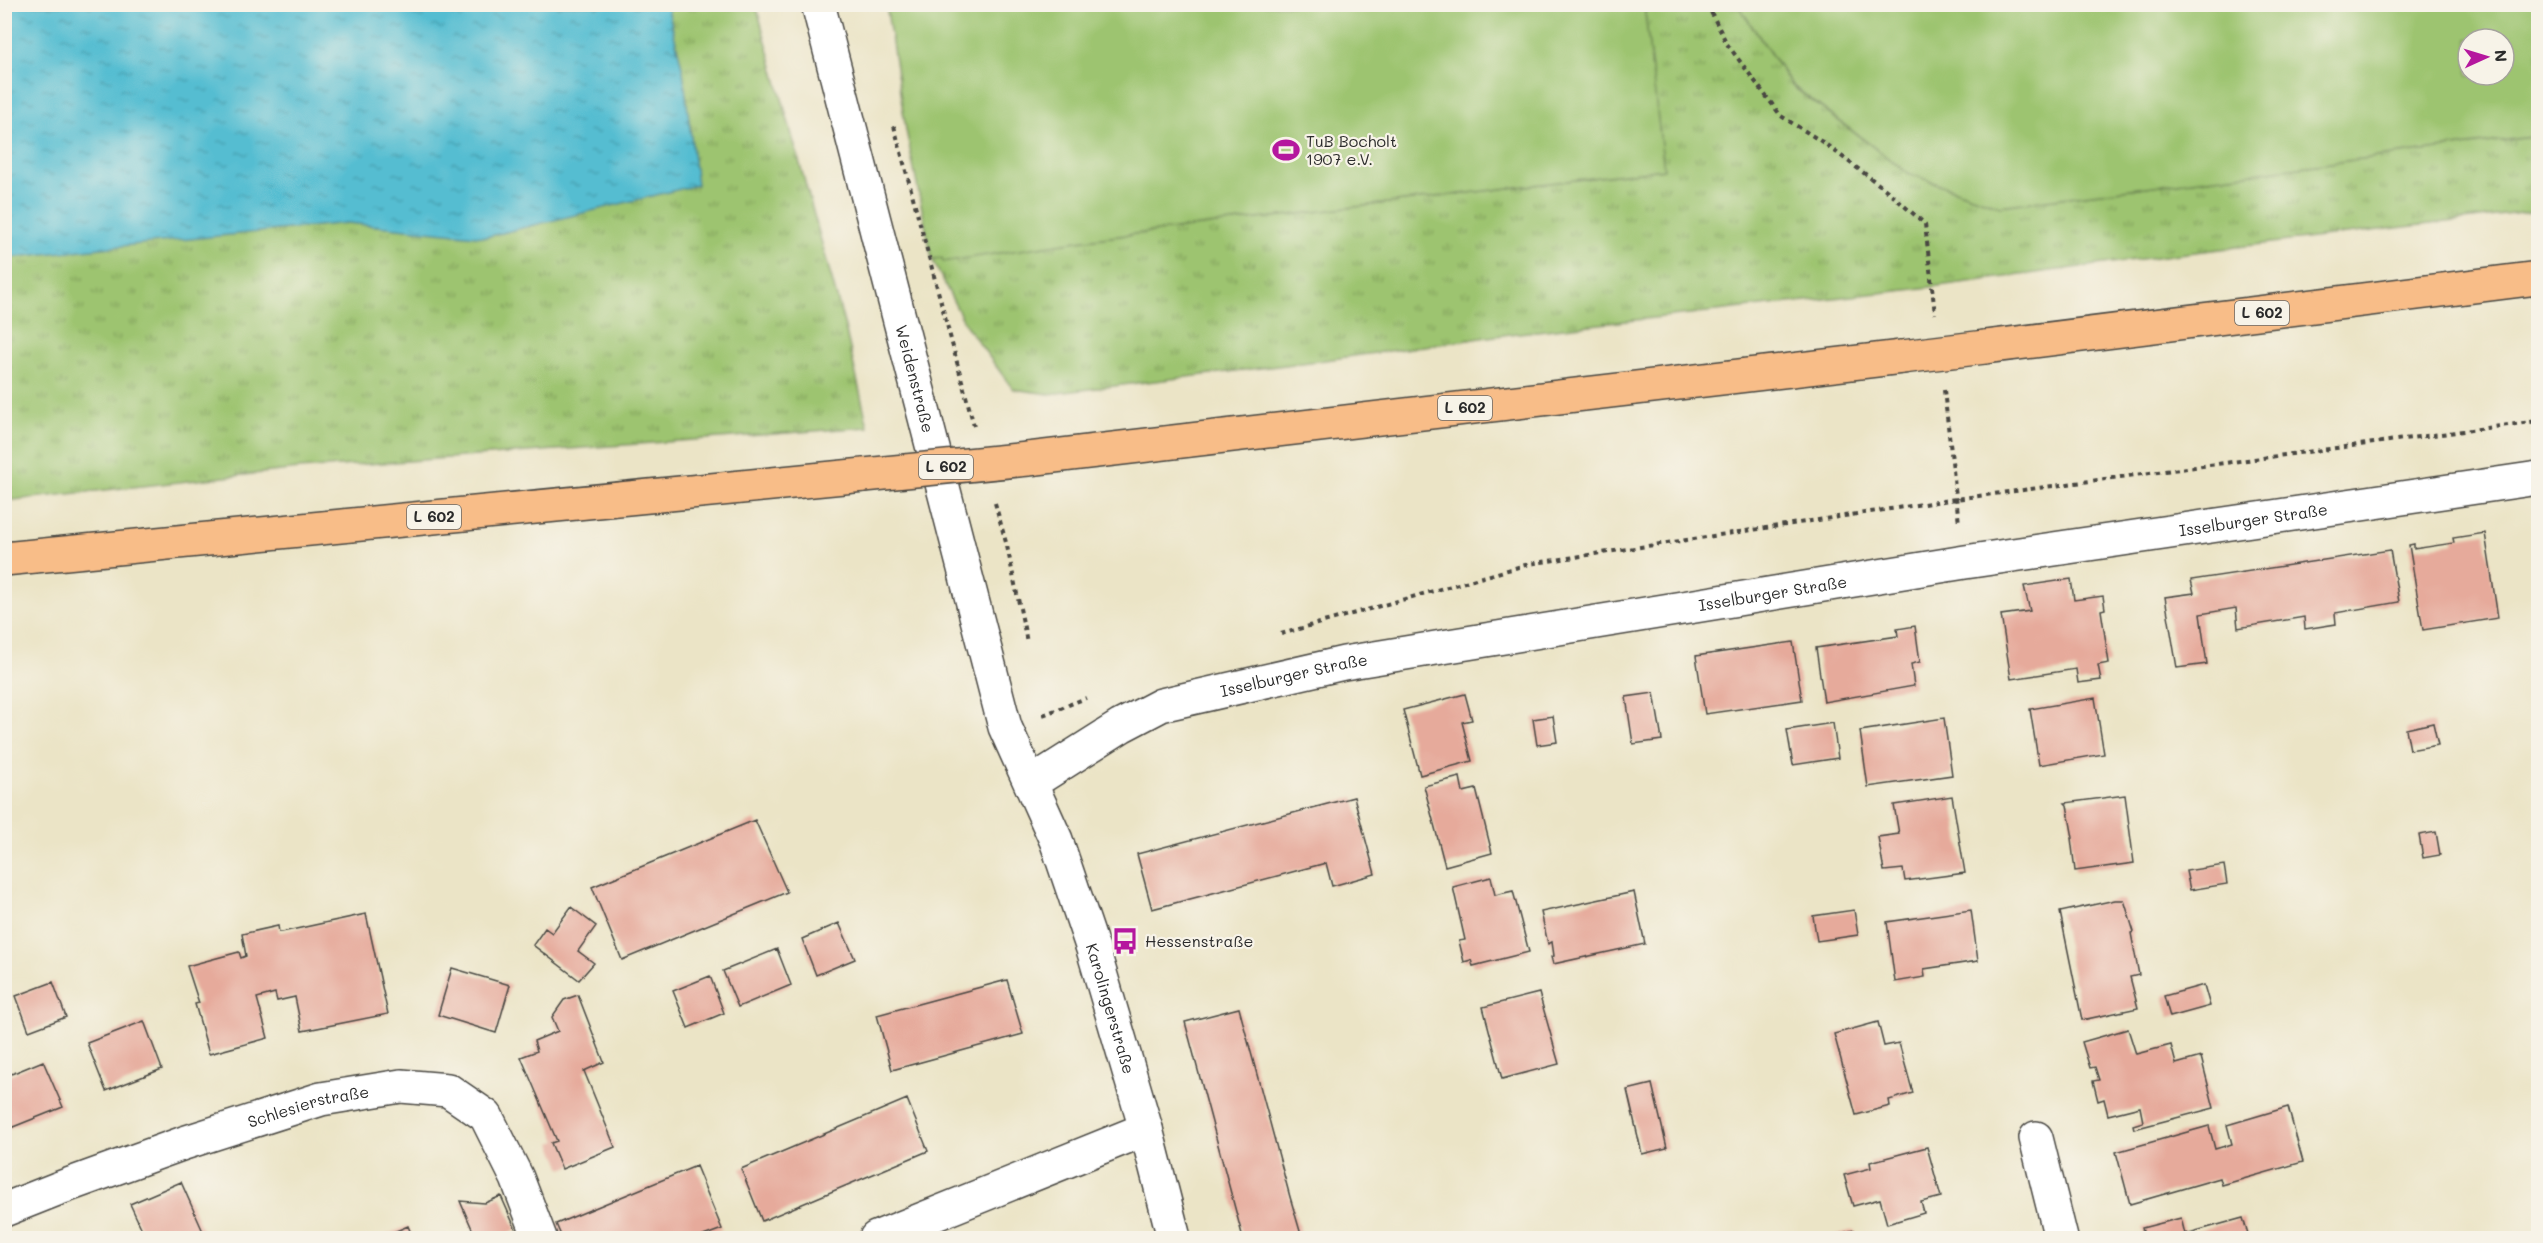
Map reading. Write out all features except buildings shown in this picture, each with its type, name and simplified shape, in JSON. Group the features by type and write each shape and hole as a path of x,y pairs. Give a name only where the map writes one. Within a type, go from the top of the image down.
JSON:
{"main road":[{"name":"L 602","path":"4,559 1028,459 1902,357 2538,278"}],"street":[{"name":"Weidenstraße","path":"818,4 1005,726 1031,783"},
{"name":"Isselburger Straße","path":"1031,783 1121,726 1161,705 1344,663 1953,564 2538,478"},
{"name":"Karolingerstraße","path":"1031,783 1056,840 1093,949 1146,1129 1174,1239"},
{"name":"Schlesierstraße","path":"4,1210 184,1143 321,1099 401,1086 448,1090 486,1116 517,1178 540,1239"},
{"path":"876,1239 1146,1129"},
{"path":"2036,1138 2061,1239"}],"path":[{"path":"1707,4 1727,44 1781,116 1833,149 1885,189 1925,224"},
{"path":"891,118 976,434"},
{"path":"1277,635 1529,564 1956,499 2538,421"},
{"path":"995,501 1007,546 1028,648"},
{"path":"1040,704 1042,716 1075,704 1096,693"}],"green space":[{"path":"4,5 756,5 845,327 868,427 299,469 5,501"},
{"name":"TuB Bocholt 1907 e.V.","path":"886,5 1644,5 1664,169 1077,241 943,262 942,258 932,259 906,130"},
{"path":"1644,5 1738,5 1792,86 1908,173 2000,206 2538,136 2538,211 2187,253 1915,289 1510,334 1318,361 1049,394 1013,389 965,324 932,259 1663,169"},
{"path":"1738,5 2538,5 2538,136 2000,206 1908,173 1792,85"}],"water":[{"path":"4,5 667,5 683,71 697,185 486,237 347,223 5,258"}],"place":[{"name":"TuB Bocholt 1907 e.V.","path":"1286,150"},
{"name":"Hessenstraße","path":"1125,941"}]}
